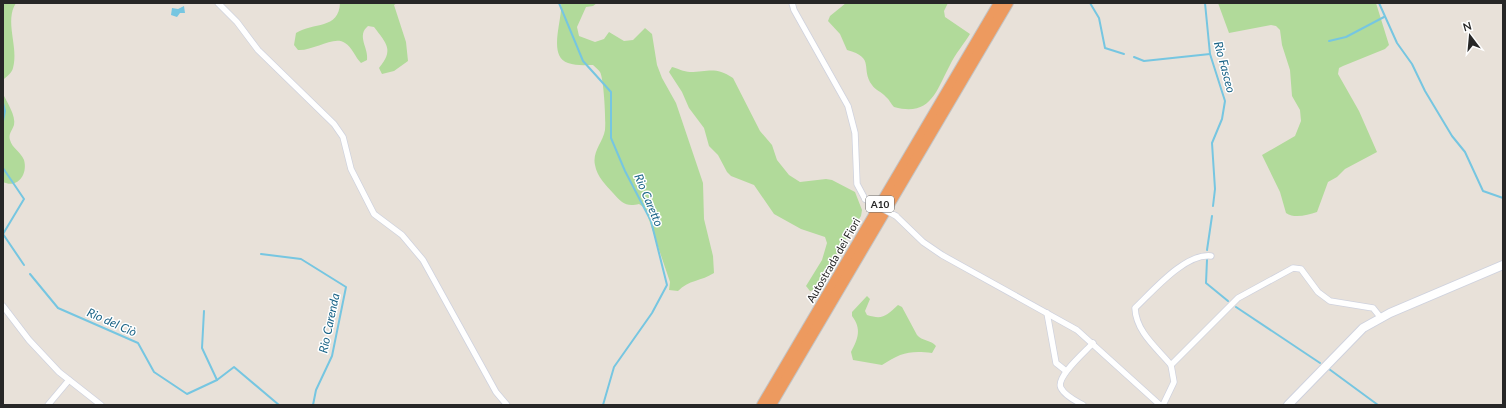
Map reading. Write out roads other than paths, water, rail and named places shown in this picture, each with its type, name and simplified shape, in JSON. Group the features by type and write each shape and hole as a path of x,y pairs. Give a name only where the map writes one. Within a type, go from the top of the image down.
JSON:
{"highway":[{"name":"Autostrada dei Fiori","path":"762,405 999,3"},
{"name":"Autostrada dei Fiori","path":"771,405 1008,3"}],"main road":[{"path":"1288,405 1346,343 1363,328 1381,318 1503,265"}],"street":[{"path":"218,3 237,22 258,50 334,124 343,136 351,169 374,214 402,235 423,260 496,392 507,405"},
{"path":"792,3 794,10 848,106 855,133 857,184 865,199 896,216 923,242 942,255 1078,330 1094,343 1160,405"},
{"path":"1163,405 1174,382 1171,365 1147,339 1136,315 1135,308 1174,271 1200,256 1211,256"},
{"path":"1171,365 1238,298 1293,268 1301,269 1318,292 1330,301 1373,308 1381,318"},
{"path":"3,306 29,340 70,380 100,405"},
{"path":"1047,314 1056,363 1066,371"},
{"path":"1084,405 1069,396 1061,388 1062,377 1094,343"},
{"path":"48,405 70,380"}],"water":[{"path":"184,6 185,13 180,13 177,17 171,15 172,8 178,9"}],"waterway":[{"name":"Rio Caretto","path":"559,3 583,61 611,92 611,138 625,171 651,221 667,285 652,313 614,367 603,405"},
{"path":"1090,3 1099,18 1105,48 1124,54"},
{"name":"Rio Fasceo","path":"1205,3 1210,54 1225,101 1222,119 1212,143 1215,189 1213,206"},
{"path":"1379,3 1397,43 1412,64 1425,91 1452,136 1465,152 1483,191 1503,198"},
{"path":"1329,41 1346,37 1384,17"},
{"path":"1134,57 1144,61 1210,54"},
{"name":"Rio del Ciò","path":"3,103 5,111 3,121"},
{"name":"Rio del Ciò","path":"3,168 24,199 3,234 24,265"},
{"name":"Rio Fasceo","path":"1207,250 1212,216"},
{"name":"Rio Carenda","path":"261,254 301,259 346,287 332,356 316,390 313,405"},
{"name":"Rio Fasceo","path":"1207,260 1206,283 1228,301"},
{"name":"Rio del Ciò","path":"30,274 58,308 138,343 154,372 187,394 217,380 234,367 279,405"},
{"name":"Rio Fasceo","path":"1236,307 1320,363"},
{"name":"Rio Carenda","path":"204,311 202,348 217,380"},
{"name":"Rio Fasceo","path":"1329,369 1378,405"}]}
